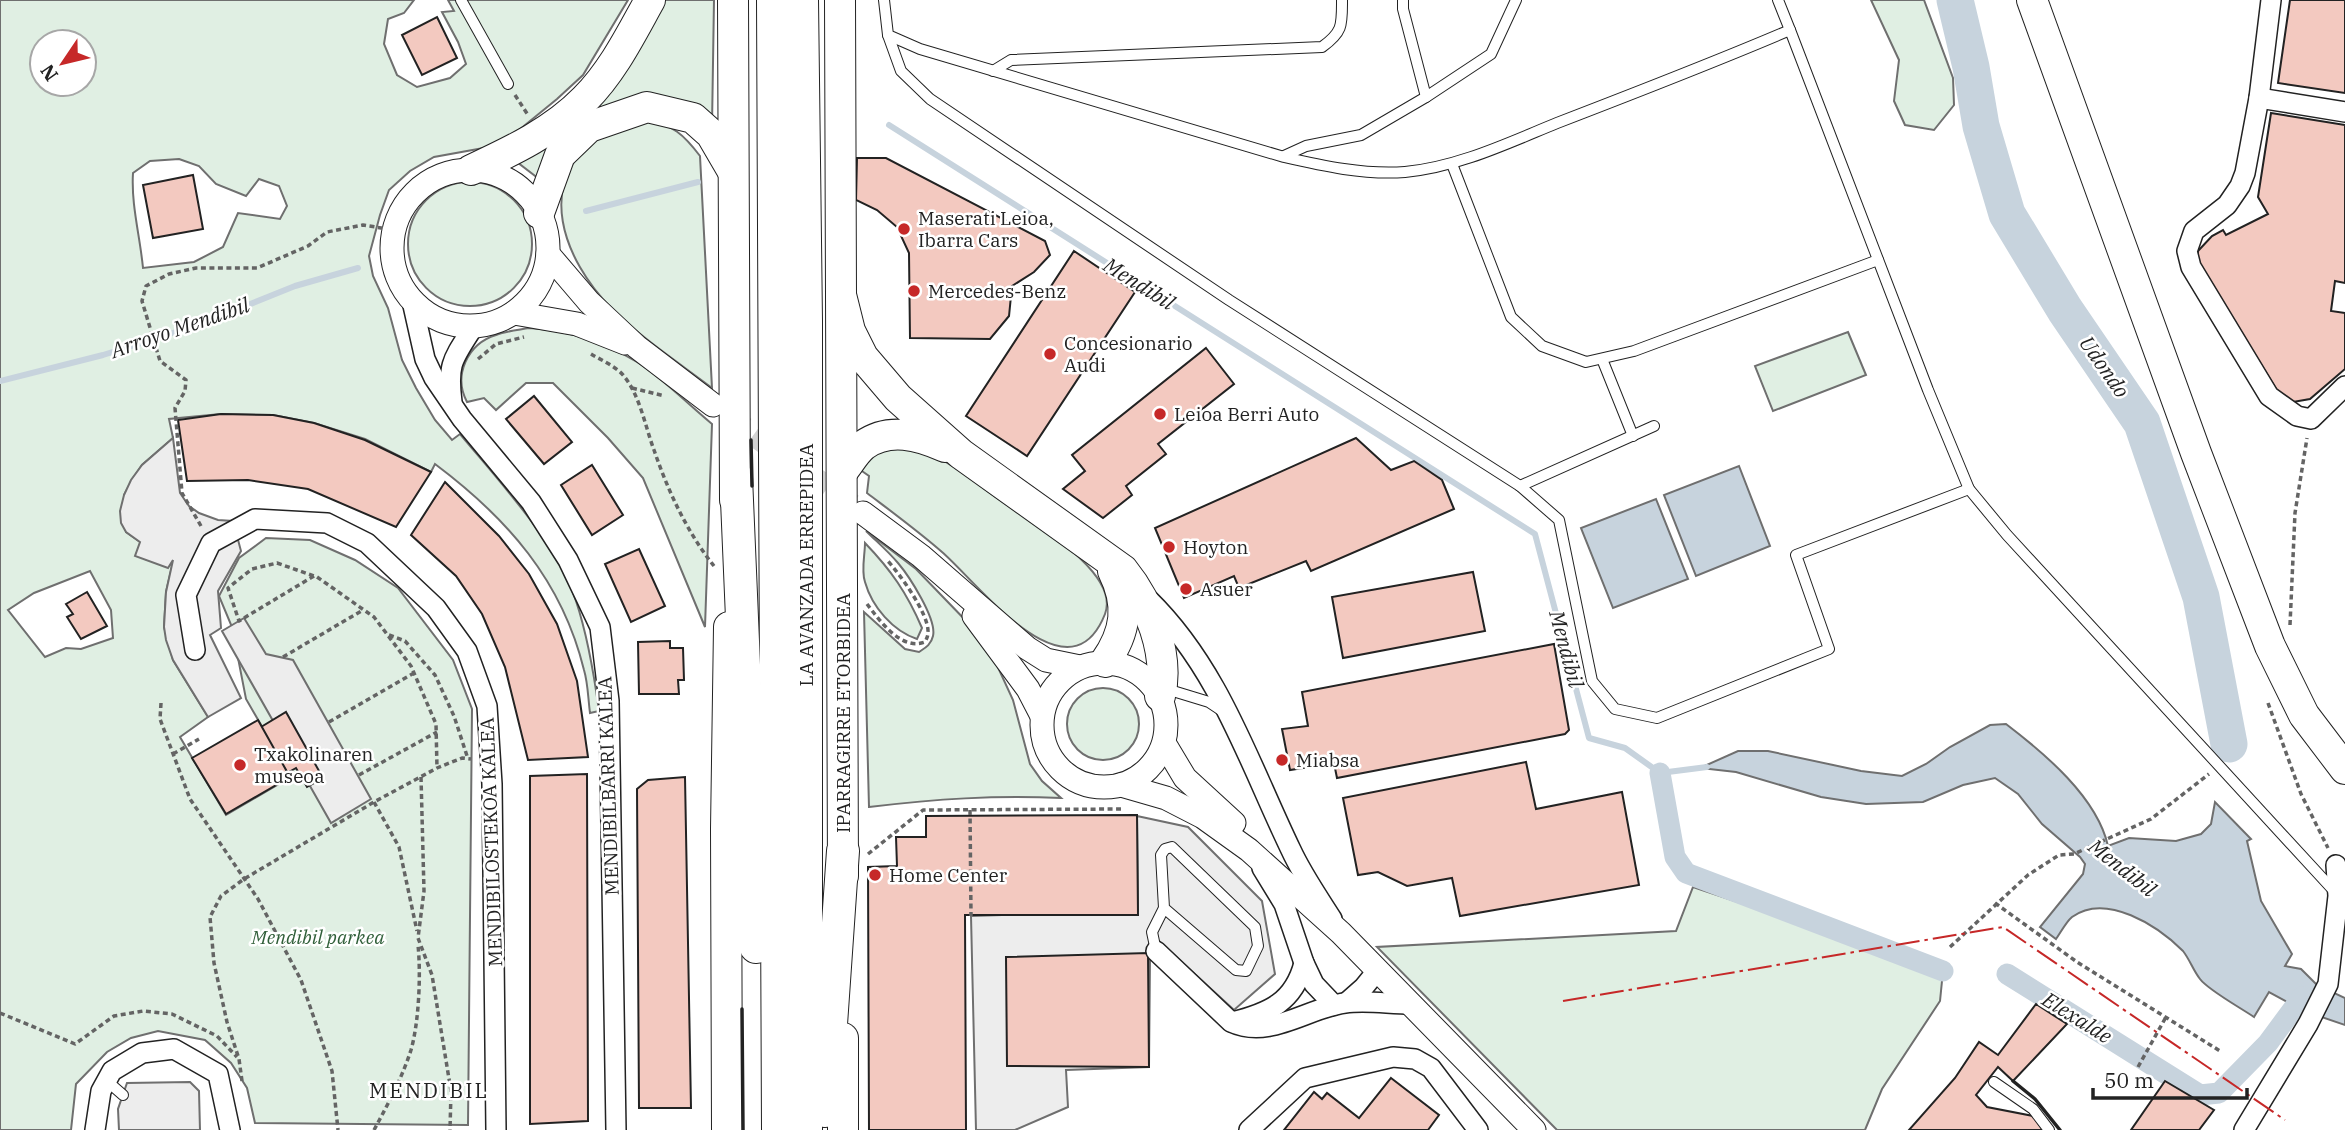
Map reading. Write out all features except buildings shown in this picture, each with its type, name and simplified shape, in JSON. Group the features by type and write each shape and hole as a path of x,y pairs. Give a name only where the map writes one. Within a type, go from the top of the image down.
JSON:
{"highway":[{"name":"LA AVANZADA ERREPIDEA","path":"773,0 778,1130"},
{"name":"LA AVANZADA ERREPIDEA","path":"802,0 806,321 806,1130"},
{"path":"806,321 819,0"},
{"path":"736,477 754,868 761,1130"},
{"path":"824,1130 843,863"}],"main road":[{"path":"471,170 541,134 565,118 587,98 618,55 650,0"},
{"path":"727,1130 726,815 736,477 733,0"},
{"path":"840,0 841,295 850,331 863,357 898,398 961,454 1123,570 1137,588 1159,646 1158,690"},
{"path":"2032,0 2196,453 2270,646 2304,715 2345,769"},
{"path":"2044,0 2051,22 2057,69"},
{"path":"540,213 560,155 589,127 647,107 693,118 711,134 733,172"},
{"name":"IPARRAGIRRE ETORBIDEA","path":"841,295 843,1130"},
{"path":"842,472 863,446 889,434 911,435 961,454"},
{"path":"1093,665 1120,637 1124,615 1116,578 1105,555"}],"street":[{"path":"2271,0 2259,98 2245,173 2227,205 2194,231 2187,251 2191,267 2269,396 2297,416 2311,419 2345,386"},
{"path":"2259,98 2345,112"},
{"path":"471,170 492,173 511,182 528,195 540,213 547,233 548,254 543,277 531,297 513,313 495,323 474,327 451,324 430,316 412,301 398,280 392,255 394,230 404,206 422,187 445,174 471,170"},
{"path":"548,254 589,302 637,348 713,405"},
{"name":"MENDIBILBARRI KALEA","path":"412,301 425,359 434,378 462,419 531,502 568,559 600,627 609,701 616,1130"},
{"path":"513,313 577,324 637,348"},
{"path":"452,403 452,361 474,327"},
{"path":"863,513 921,556 1027,648 1046,660 1131,668 1158,690 1166,719 1164,743 1158,758 1148,770 1121,785 1094,787 1069,776 1058,767 1044,744 1042,716 1045,704 1059,681 1093,665"},
{"name":"MENDIBILOSTEKOA KALEA","path":"211,542 255,519 327,523 367,543 436,608 467,652 487,706 491,760 496,1130"},
{"path":"195,650 186,595 211,542"},
{"path":"921,556 990,636 1028,689 1042,716"},
{"path":"1137,588 1168,618 1183,638 1230,715 1292,852 1341,933"},
{"path":"1164,743 1185,778 1291,873 1341,933 1534,1130"},
{"path":"1121,785 1166,798 1203,817 1249,850 1341,933"},
{"path":"1249,850 1284,904 1314,984 1341,1003 1410,1004"},
{"path":"2244,1130 2308,1024 2328,984 2342,899 2336,865"},
{"path":"1156,951 1231,1023 1243,1028 1256,1029 1284,1023 1341,1003 1364,987 1377,971"},
{"path":"1231,1023 1262,1013 1287,998 1300,978 1304,963"},
{"path":"95,1130 101,1091 112,1071 142,1054 174,1049 218,1074 230,1130"},
{"path":"1249,1130 1305,1079 1393,1057 1415,1059 1431,1068 1478,1130"}],"lane":[{"path":"461,0 508,84"},
{"path":"884,0 888,35 901,71 930,99 1229,300 1520,486 1559,520 1592,681 1615,709 1657,718 1829,649 1796,555 1969,489"},
{"path":"993,71 1010,60 1321,47 1336,37 1342,23 1342,0"},
{"path":"1404,0 1403,9 1426,97"},
{"path":"1284,157 1306,146 1362,135 1491,54 1516,0"},
{"path":"1778,0 1969,489 2007,535 2342,899"},
{"path":"888,35 920,49 1284,157 1370,173 1405,172 1452,164 1713,63 1790,30"},
{"path":"1452,164 1511,317 1542,346 1586,362 1634,351 1878,260"},
{"path":"1602,359 1633,436"},
{"path":"1520,486 1654,426"},
{"path":"1158,690 1209,702 1230,715"},
{"path":"1156,951 1152,932 1164,908 1161,855 1165,849 1172,847 1255,927 1258,946 1247,971 1236,970 1164,908"},
{"path":"107,1081 123,1095"},
{"path":"1994,1082 2033,1109 2049,1130"}],"path":[{"path":"508,84 541,134"},
{"path":"211,542 182,494 175,408 185,391 186,380 160,361 142,301 146,286 169,274 196,268 257,268 308,246 327,232 363,225 394,230"},
{"path":"476,360 496,345 522,337 534,337"},
{"path":"584,350 621,372 632,388 655,455 677,506 699,547 731,587"},
{"path":"632,388 666,396"},
{"path":"2290,636 2295,513 2311,419"},
{"path":"864,599 890,631 905,643 916,645 925,642 929,634 927,623 916,601 883,556"},
{"path":"314,576 239,621 228,588 252,569 277,564 314,576 374,617 414,673 436,724 437,768"},
{"path":"284,657 363,610"},
{"path":"387,635 405,641 435,675 454,716 468,759"},
{"path":"329,722 414,673"},
{"path":"2267,700 2301,794 2336,865"},
{"path":"161,703 160,719 190,799 258,899 302,980 332,1071 338,1130"},
{"path":"359,775 437,732"},
{"path":"173,754 199,739"},
{"path":"243,1090 239,1059 227,1022 217,974 209,917 221,896 244,879 437,768 462,758 491,760"},
{"path":"1950,947 2028,874 2059,855 2074,854 2151,819 2218,766"},
{"path":"421,777 424,891 418,939 432,975 451,1091 450,1130"},
{"path":"374,802 400,847 418,939 421,974 412,1048 392,1097 374,1130"},
{"path":"843,863 923,810 1125,809"},
{"path":"970,810 971,916"},
{"path":"1995,903 2077,962 2220,1051"},
{"path":"0,1013 75,1044 114,1016 143,1012 172,1014 216,1035 239,1059"},
{"path":"2138,1067 2166,1017"}],"green space":[{"name":"Mendibil parkea","path":"0,0 414,0 404,13 388,19 384,44 397,75 417,87 450,78 466,64 442,12 454,11 448,0 628,0 583,75 519,130 489,147 434,157 410,171 389,190 369,256 373,276 388,308 402,360 435,420 452,440 460,434 492,472 526,513 567,579 584,628 599,711 590,713 585,675 574,638 562,607 546,580 508,529 486,506 435,464 431,472 365,439 314,423 273,415 221,414 169,419 173,438 142,465 124,495 126,532 140,542 174,558 166,592 164,627 173,660 208,717 180,737 226,815 291,777 246,699 232,627 219,596 239,558 266,538 310,540 355,560 398,588 453,660 472,709 468,1125 255,1123 247,1088 231,1063 205,1040 158,1031 131,1038 107,1052 76,1084 71,1130 0,1130","holes":["179,159 199,166 216,184 246,196 259,179 279,186 287,206 280,219 238,213 223,247 194,262 143,268 134,209 133,173 150,161","90,571 111,610 113,638 81,649 66,648 45,657 8,610 34,593"]},
{"path":"662,0 714,0 712,126 634,97 543,182 517,162"},
{"path":"1871,0 1924,0 1953,78 1954,105 1934,130 1905,125 1894,101 1899,60"},
{"path":"646,121 671,128 689,142 700,156 712,388 622,319 594,289 569,245 563,221 562,198 567,176 579,155 605,133"},
{"path":"470,182 494,186 514,200 528,220 532,244 528,268 514,288 494,302 470,306 446,302 426,288 412,268 408,244 412,220 426,200 446,186"},
{"path":"529,328 571,334 624,355 655,375 712,424 705,627 643,478 608,438 553,383 526,383 496,410 484,398 467,402 463,392 462,372 470,353 486,339"},
{"path":"1848,332 1866,375 1773,411 1755,366"},
{"path":"890,445 926,453 953,466 1052,535 1087,565 1100,582 1106,598 1105,614 1089,639 1069,647 1047,642 1023,628 999,609 942,552 867,493 869,476 859,469 864,460"},
{"path":"866,531 916,569 971,626 996,663 1013,700 1030,764 1042,781 1061,798 965,798 869,807 864,612 905,649 919,652 926,648 932,639 933,629 927,609 909,578"},
{"path":"865,543 891,573 910,604 922,628 917,639 892,624 878,609 868,591 863,568"},
{"path":"1103,688 1123,694 1133,704 1139,724 1133,744 1123,754 1103,760 1083,754 1073,744 1067,724 1073,704 1083,694"},
{"path":"1693,887 1943,971 1940,1001 1882,1089 1865,1130 1557,1130 1377,947 1676,931"}],"shaded area":[{"path":"173,438 180,493 189,506 199,513 218,520 233,521 241,551 218,591 221,628 210,635 241,698 208,717 173,660 166,640 166,592 173,560 168,568 135,556 140,542 126,532 121,523 120,511 131,480 142,465"},
{"path":"244,618 266,654 293,660 371,799 331,823 222,631"},
{"path":"1137,816 1188,827 1262,901 1275,974 1234,1010 1162,944 1150,959 1149,1067 1066,1070 1068,1107 1015,1130 976,1130 971,916 1138,911"},
{"path":"190,1082 199,1091 200,1130 119,1130 118,1109 127,1083"}],"water":[{"path":"1739,466 1770,546 1696,576 1664,495"},
{"path":"1656,499 1688,579 1613,608 1581,528"},
{"path":"2006,724 2052,762 2081,794 2093,810 2108,846 2129,838 2176,841 2201,834 2211,824 2215,802 2251,839 2247,841 2261,901 2292,954 2285,966 2301,969 2317,985 2345,998 2345,1025 2304,1011 2269,992 2254,1017 2204,983 2183,951 2172,941 2146,923 2115,910 2086,910 2072,917 2056,939 2040,927 2083,874 2085,864 2042,824 2018,794 1995,778 1963,785 1923,802 1866,804 1821,797 1736,772 1700,768 1738,751 1768,751 1861,771 1902,776 1990,725"}],"waterway":[{"name":"Udondo","path":"1955,0 1971,67 1981,126 2007,214 2065,310 2142,423 2201,597 2229,744"},
{"name":"Mendibil","path":"889,125 1535,534 1589,738 1625,748 1660,773 1707,767"},
{"name":"Arroyo Mendibil","path":"586,211 698,182"},
{"name":"Arroyo Mendibil","path":"0,381 103,355 201,324 295,286 358,268"},
{"path":"1660,773 1675,857 1686,873 1943,971"},
{"name":"Elexalde","path":"2007,974 2200,1095 2219,1093 2268,1043 2302,997"}],"tunnel":[{"path":"726,415 852,505"}],"wall":[{"path":"751,440 752,486"},
{"path":"742,1009 743,1130"},
{"path":"2013,1081 2035,1099 2060,1130"}],"power":[{"path":"1563,1001 2003,927 2285,1120"}],"place":[{"name":"Maserati Leioa, Ibarra Cars","path":"904,229"},
{"name":"Mercedes-Benz","path":"914,291"},
{"name":"Concesionario Audi","path":"1050,354"},
{"name":"Leioa Berri Auto","path":"1160,414"},
{"name":"Hoyton","path":"1169,547"},
{"name":"Asuer","path":"1186,589"},
{"name":"Miabsa","path":"1282,760"},
{"name":"Txakolinaren museoa","path":"240,765"},
{"name":"Home Center","path":"875,875"}],"district":[{"name":"MENDIBIL","path":"429,1091"}]}
